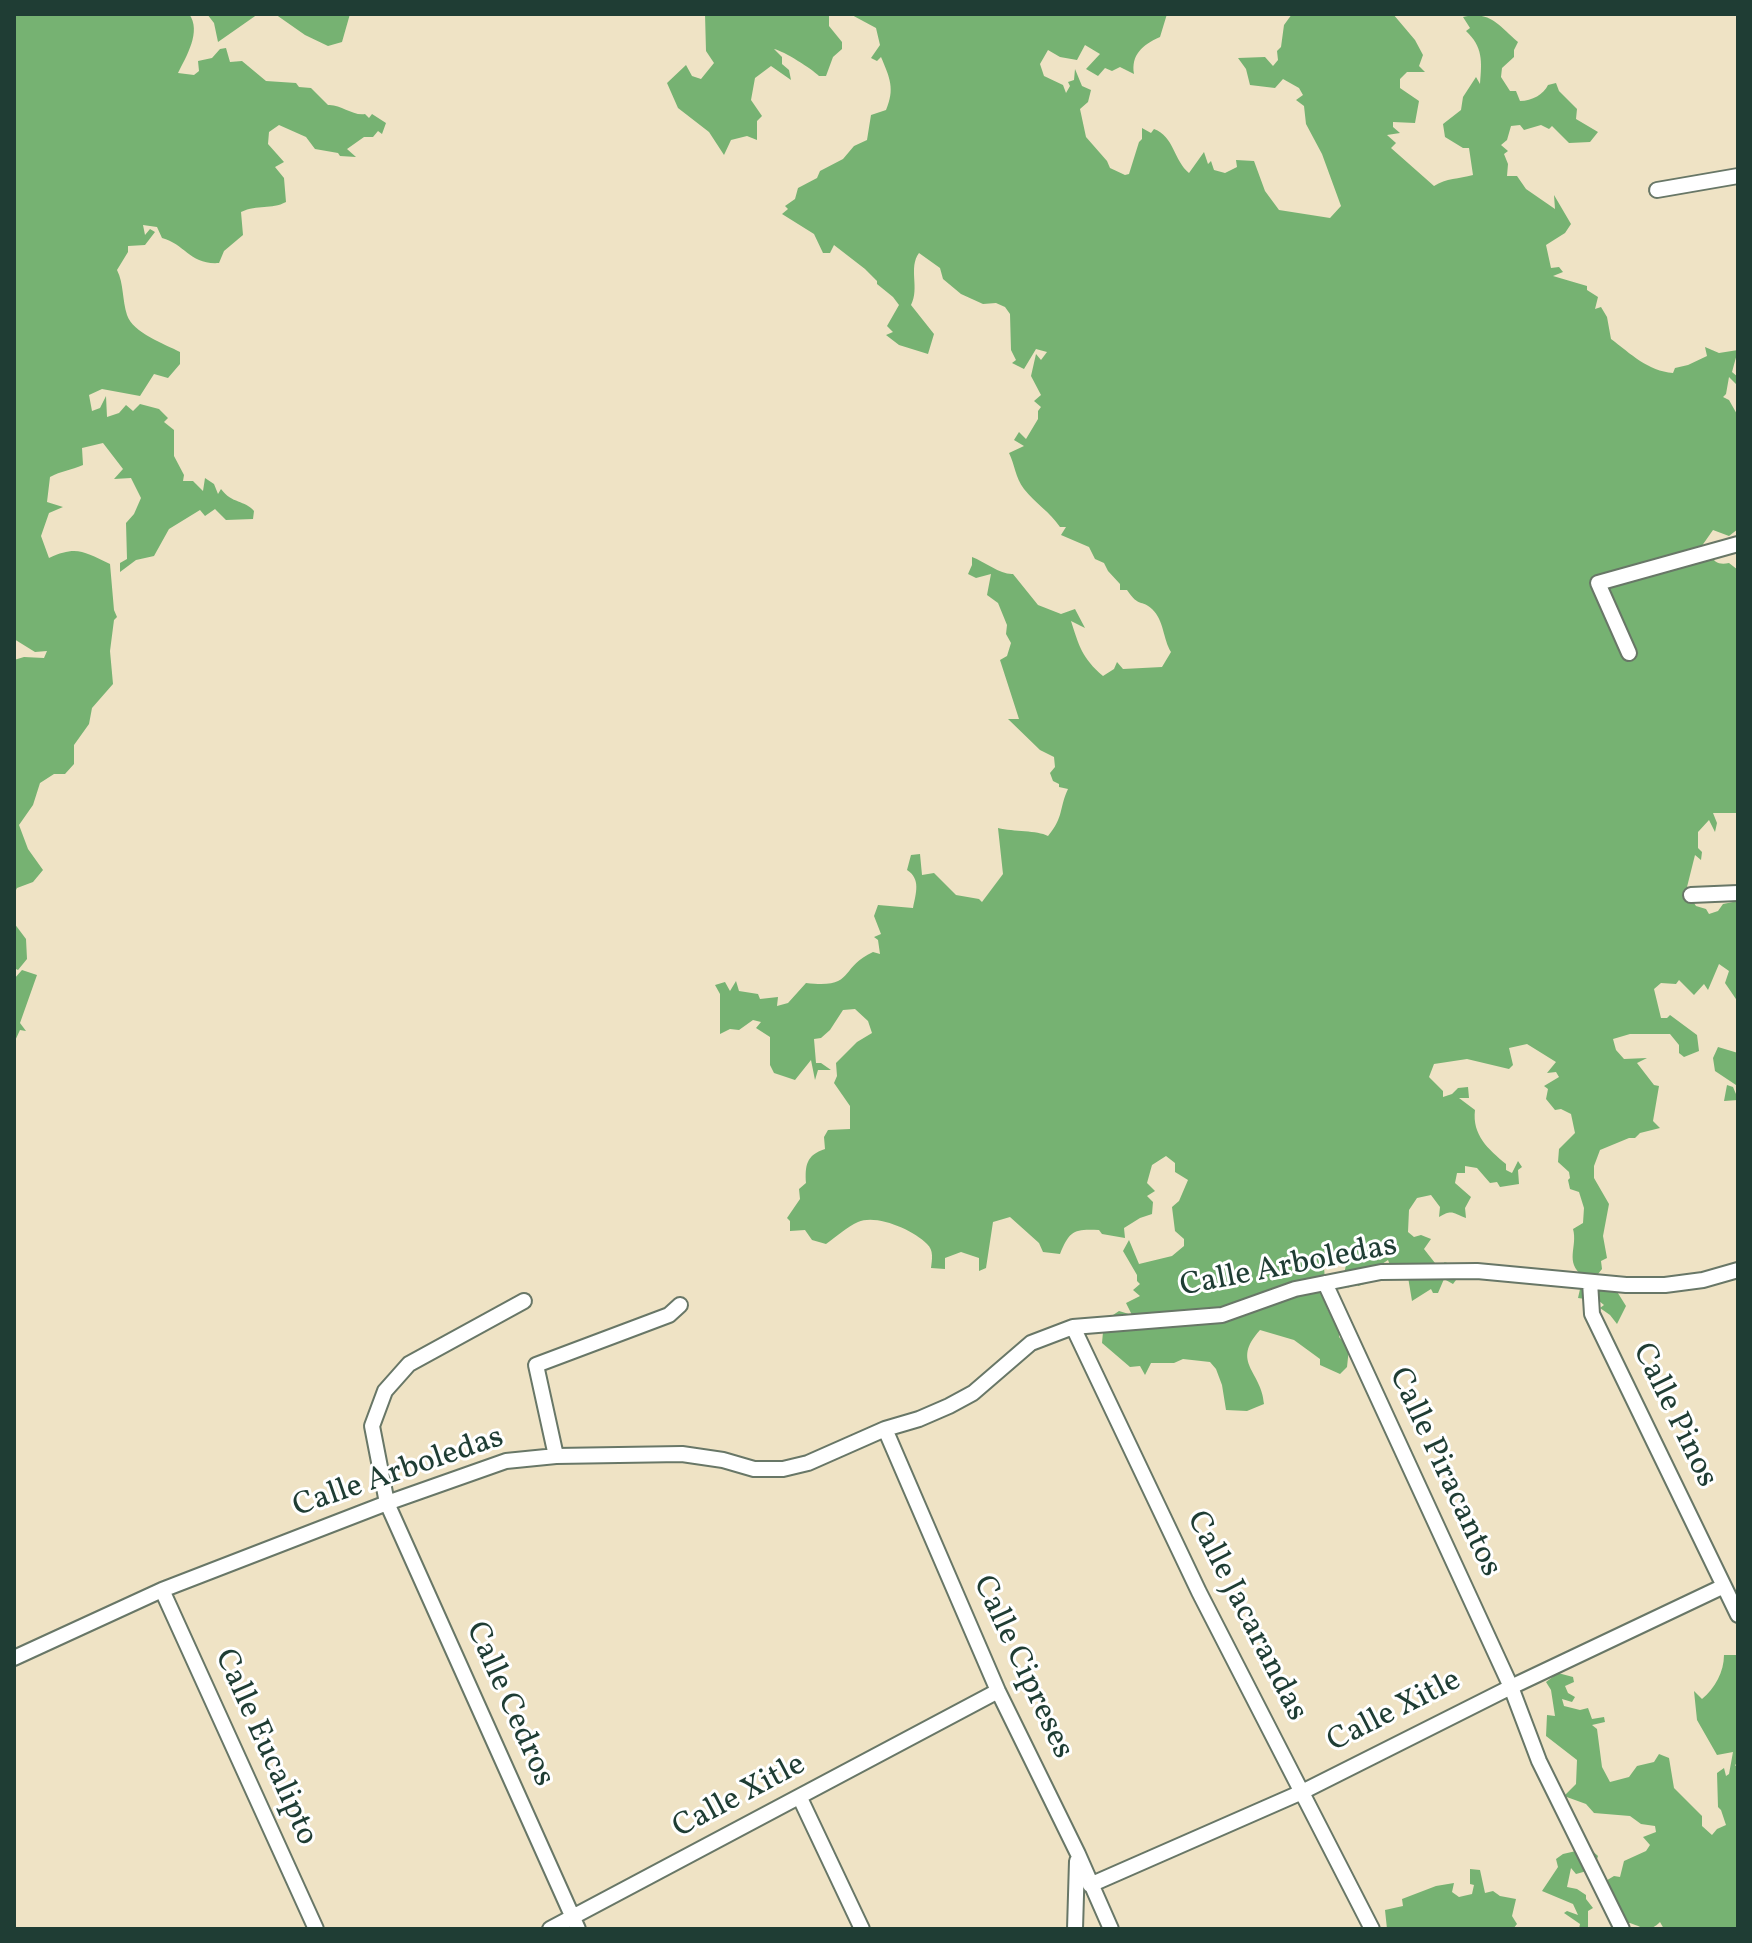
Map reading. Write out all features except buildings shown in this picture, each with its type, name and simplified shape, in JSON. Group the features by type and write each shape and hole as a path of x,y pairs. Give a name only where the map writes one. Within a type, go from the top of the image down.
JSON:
{"street":[{"path":"1657,190 1738,176"},
{"path":"1629,653 1598,583 1738,544"},
{"path":"1691,895 1738,893"},
{"name":"Calle Arboledas","path":"14,1658 162,1590 387,1503 506,1461 556,1456 682,1454 723,1460 754,1469 783,1469 808,1463 885,1429 919,1419 973,1393 1031,1343 1073,1327 1222,1315 1295,1289 1381,1272 1477,1271 1590,1282 1665,1285 1703,1280 1738,1270"},
{"name":"Calle Pinos","path":"1590,1282 1592,1314 1738,1615"},
{"name":"Calle Piracantos","path":"1325,1283 1511,1687 1539,1761 1622,1929"},
{"name":"Calle Cedros","path":"524,1301 409,1364 385,1391 372,1426 387,1503 575,1924"},
{"path":"556,1456 536,1365 669,1315 680,1305"},
{"name":"Calle Jacarandas","path":"1073,1327 1192,1578 1372,1929"},
{"name":"Calle Cipreses","path":"885,1429 998,1691 1111,1929"},
{"name":"Calle Xitle","path":"1090,1885 1302,1792 1511,1687 1724,1586"},
{"name":"Calle Eucalipto","path":"162,1590 316,1929"},
{"name":"Calle Xitle","path":"550,1929 575,1924 998,1691"},
{"path":"800,1798 862,1929"},
{"path":"1075,1929 1078,1854"}],"green space":[{"path":"14,14 189,14 193,21 193,36 178,73 194,75 199,71 198,61 212,58 220,49 226,48 230,62 242,61 266,81 296,83 299,87 311,88 328,105 365,114 369,118 372,114 386,123 382,134 378,131 373,137 364,137 347,149 356,157 315,149 306,137 279,125 269,132 268,144 284,162 275,167 284,178 286,202 241,212 243,235 224,251 219,263 194,258 162,238 157,227 143,225 145,235 150,229 155,232 145,245 128,246 128,252 117,270 127,315 142,333 180,352 180,364 168,378 154,374 140,396 102,389 89,395 92,411 100,408 106,396 107,417 119,413 126,405 133,411 140,404 159,409 168,418 164,422 174,430 174,456 184,475 183,481 193,481 203,491 205,478 214,484 218,494 221,489 254,511 253,519 226,520 215,509 205,516 200,510 169,529 154,556 136,560 120,572 120,563 127,559 126,523 141,498 131,478 114,479 123,469 103,443 82,448 83,465 50,477 47,502 63,507 49,513 41,536 49,558 74,551 110,564 117,617 110,651 113,684 92,708 89,724 74,745 74,764 65,774 54,774 40,783 33,805 19,825 28,849 43,870 33,882 17,888 14,894 14,660 44,658 47,651 35,652 14,639"},
{"path":"207,14 258,14 218,42 214,23"},
{"path":"275,14 350,14 342,42 328,46 305,35"},
{"path":"705,14 829,14 829,26 842,42 842,49 833,57 826,76 819,76 774,49 782,57 782,64 789,70 791,80 771,66 755,78 751,100 762,116 757,121 757,140 747,136 731,140 724,155 709,132 678,108 667,83 686,65 692,76 701,79 714,63 706,51"},
{"path":"850,14 1167,14 1160,37 1148,43 1136,56 1134,74 1120,67 1112,71 1105,68 1098,76 1086,69 1100,54 1085,45 1077,60 1060,57 1048,50 1040,64 1044,76 1063,85 1066,93 1070,86 1068,82 1074,80 1075,69 1082,86 1091,90 1088,102 1080,109 1086,137 1110,168 1129,174 1142,139 1142,128 1151,133 1154,129 1166,137 1189,173 1204,152 1214,170 1225,173 1237,167 1236,160 1254,161 1265,191 1279,210 1330,218 1341,206 1322,154 1306,124 1304,106 1296,100 1303,95 1299,88 1283,79 1275,88 1250,85 1246,69 1238,58 1265,57 1273,66 1278,60 1277,51 1281,47 1284,25 1292,14 1393,14 1415,40 1423,55 1419,66 1425,72 1407,72 1400,79 1400,88 1419,101 1415,123 1393,122 1393,127 1400,133 1387,135 1396,143 1391,148 1434,186 1473,175 1469,148 1463,148 1445,137 1443,124 1461,110 1463,97 1476,77 1480,84 1480,55 1476,43 1466,31 1470,28 1463,17 1487,18 1518,42 1514,57 1502,68 1501,77 1510,91 1516,91 1520,101 1524,101 1556,83 1559,91 1577,109 1576,119 1598,132 1590,142 1569,143 1552,126 1549,129 1541,125 1524,130 1520,125 1511,126 1507,140 1501,145 1508,151 1504,154 1508,164 1507,176 1517,176 1526,189 1555,209 1554,195 1571,224 1565,233 1546,245 1551,268 1559,267 1563,272 1553,276 1587,286 1587,290 1598,297 1595,309 1601,307 1607,317 1611,339 1656,369 1673,373 1675,368 1707,356 1705,347 1719,353 1738,350 1732,372 1738,377 1738,386 1729,377 1723,397 1729,400 1738,416 1738,529 1729,536 1713,530 1699,550 1710,554 1718,563 1729,563 1738,570 1738,813 1713,813 1717,823 1715,832 1709,820 1698,832 1701,860 1695,855 1686,891 1696,906 1706,909 1709,914 1718,911 1723,904 1733,902 1732,898 1738,896 1738,1002 1725,983 1729,971 1719,964 1708,990 1704,984 1694,995 1679,980 1676,984 1661,983 1654,989 1661,1018 1670,1015 1697,1035 1699,1051 1684,1057 1670,1034 1630,1034 1613,1039 1616,1050 1624,1059 1647,1058 1637,1063 1654,1085 1659,1086 1653,1121 1660,1128 1600,1150 1594,1166 1594,1178 1609,1204 1603,1236 1607,1258 1601,1261 1602,1269 1598,1274 1592,1273 1590,1285 1616,1290 1626,1306 1617,1324 1600,1308 1604,1305 1599,1301 1578,1298 1583,1276 1574,1265 1573,1229 1583,1223 1584,1208 1579,1192 1570,1189 1569,1172 1558,1162 1559,1149 1575,1133 1571,1114 1561,1109 1555,1110 1546,1099 1548,1089 1544,1086 1559,1077 1556,1072 1547,1073 1556,1062 1527,1044 1509,1048 1513,1065 1509,1069 1467,1059 1434,1064 1429,1077 1443,1091 1443,1097 1458,1088 1468,1087 1469,1098 1459,1098 1475,1110 1476,1127 1483,1141 1506,1164 1506,1170 1512,1173 1518,1161 1522,1167 1518,1170 1519,1184 1500,1187 1497,1182 1490,1183 1477,1168 1465,1166 1465,1173 1457,1173 1455,1183 1471,1197 1465,1208 1466,1218 1450,1212 1439,1217 1440,1207 1431,1195 1417,1198 1409,1210 1408,1232 1414,1237 1421,1235 1431,1239 1424,1249 1435,1263 1451,1274 1444,1262 1458,1266 1459,1276 1453,1284 1444,1279 1438,1293 1433,1293 1431,1289 1412,1301 1408,1277 1396,1280 1388,1260 1382,1264 1386,1274 1375,1276 1371,1282 1358,1286 1354,1279 1348,1288 1344,1274 1346,1265 1328,1263 1324,1267 1327,1308 1339,1337 1349,1348 1347,1367 1340,1374 1320,1365 1320,1359 1294,1340 1260,1330 1251,1341 1248,1359 1264,1404 1247,1411 1226,1410 1222,1385 1210,1362 1183,1359 1174,1363 1151,1363 1145,1375 1140,1366 1130,1367 1102,1343 1104,1321 1119,1311 1132,1315 1126,1303 1140,1296 1133,1290 1140,1284 1137,1275 1123,1251 1129,1240 1139,1264 1172,1256 1184,1246 1184,1239 1175,1231 1172,1207 1179,1201 1188,1180 1175,1172 1175,1163 1166,1156 1152,1165 1147,1183 1155,1191 1147,1196 1153,1202 1152,1214 1124,1228 1125,1238 1102,1234 1099,1230 1078,1231 1070,1236 1060,1254 1043,1252 1039,1243 1010,1217 993,1222 986,1268 979,1271 979,1258 961,1252 945,1258 945,1269 931,1268 932,1252 927,1244 904,1229 875,1220 858,1222 826,1244 812,1240 805,1230 790,1231 787,1218 800,1199 799,1189 806,1183 808,1162 814,1154 825,1149 824,1137 828,1130 850,1129 850,1106 834,1083 836,1063 857,1042 872,1033 868,1021 855,1009 843,1010 830,1030 821,1038 814,1039 816,1063 831,1070 818,1070 815,1080 811,1060 795,1080 774,1073 770,1065 770,1037 756,1028 761,1022 753,1020 739,1030 730,1029 720,1034 720,994 715,985 725,982 730,991 736,981 739,991 758,994 760,999 778,997 777,1006 788,1003 806,983 833,983 845,976 862,958 873,952 880,954 878,940 874,937 881,934 874,916 878,905 913,908 916,882 907,870 911,855 920,854 922,875 934,873 956,895 982,902 1003,874 998,828 1048,836 1059,818 1068,789 1059,787 1053,781 1050,773 1055,767 1054,757 1040,750 1008,719 1019,719 1000,660 1007,656 1011,643 1006,634 1007,625 998,603 987,595 991,574 976,578 968,574 972,557 1013,574 1038,605 1061,614 1075,609 1085,628 1071,621 1079,645 1103,676 1114,669 1117,662 1123,669 1162,667 1171,652 1152,609 1134,599 1127,590 1120,590 1120,584 1104,563 1095,559 1089,547 1061,535 1066,527 1060,527 1028,494 1019,480 1009,453 1024,446 1014,440 1019,432 1026,439 1038,419 1041,407 1034,401 1041,395 1031,376 1036,354 1041,360 1047,352 1036,349 1024,369 1012,363 1016,360 1011,350 1010,314 1005,307 996,303 983,304 961,294 943,279 940,268 919,253 914,265 911,305 934,334 928,354 899,345 886,335 893,332 887,326 899,305 893,297 865,269 834,245 830,253 823,253 814,234 782,214 788,209 785,206 795,199 798,188 817,178 820,171 843,159 854,146 867,140 871,115 886,110 889,103 890,84 884,64 881,57 877,61 871,58 880,45 876,28"},
{"path":"14,923 26,939 27,959 18,970 14,968"},
{"path":"22,970 37,975 20,1023 26,1031 20,1030 14,1043 14,979"},
{"path":"1718,1047 1738,1053 1738,1100 1724,1101 1727,1085 1733,1087 1736,1094 1736,1085 1715,1071 1713,1058"},
{"path":"1724,1655 1738,1655 1738,1763 1735,1765 1738,1768 1738,1929 1664,1929 1660,1922 1649,1929 1630,1923 1616,1924 1604,1882 1614,1876 1620,1877 1624,1861 1646,1851 1650,1845 1643,1837 1656,1832 1655,1826 1641,1824 1630,1816 1594,1813 1586,1804 1564,1796 1576,1784 1577,1760 1546,1736 1547,1715 1555,1716 1551,1690 1546,1682 1558,1673 1573,1677 1574,1682 1565,1686 1568,1693 1575,1697 1572,1702 1562,1699 1564,1706 1580,1710 1588,1708 1592,1719 1604,1717 1605,1722 1592,1725 1597,1729 1602,1767 1610,1782 1629,1777 1637,1766 1654,1762 1659,1754 1669,1758 1674,1788 1702,1816 1702,1826 1712,1835 1726,1825 1718,1807 1717,1773 1724,1768 1726,1776 1729,1774 1733,1752 1717,1755 1697,1720 1694,1691 1702,1699 1711,1690 1718,1679"},
{"path":"1589,1848 1598,1856 1594,1869 1576,1874 1571,1868 1567,1887 1586,1895 1593,1908 1588,1911 1588,1929 1579,1929 1580,1924 1564,1913 1567,1911 1578,1915 1573,1904 1542,1891 1558,1867 1556,1859 1563,1854"},
{"path":"1470,1869 1480,1870 1485,1893 1493,1891 1500,1896 1516,1899 1512,1916 1517,1924 1513,1929 1387,1929 1385,1910 1403,1906 1402,1899 1436,1886 1454,1883 1452,1892 1459,1897 1472,1894 1474,1885 1470,1884"}]}
